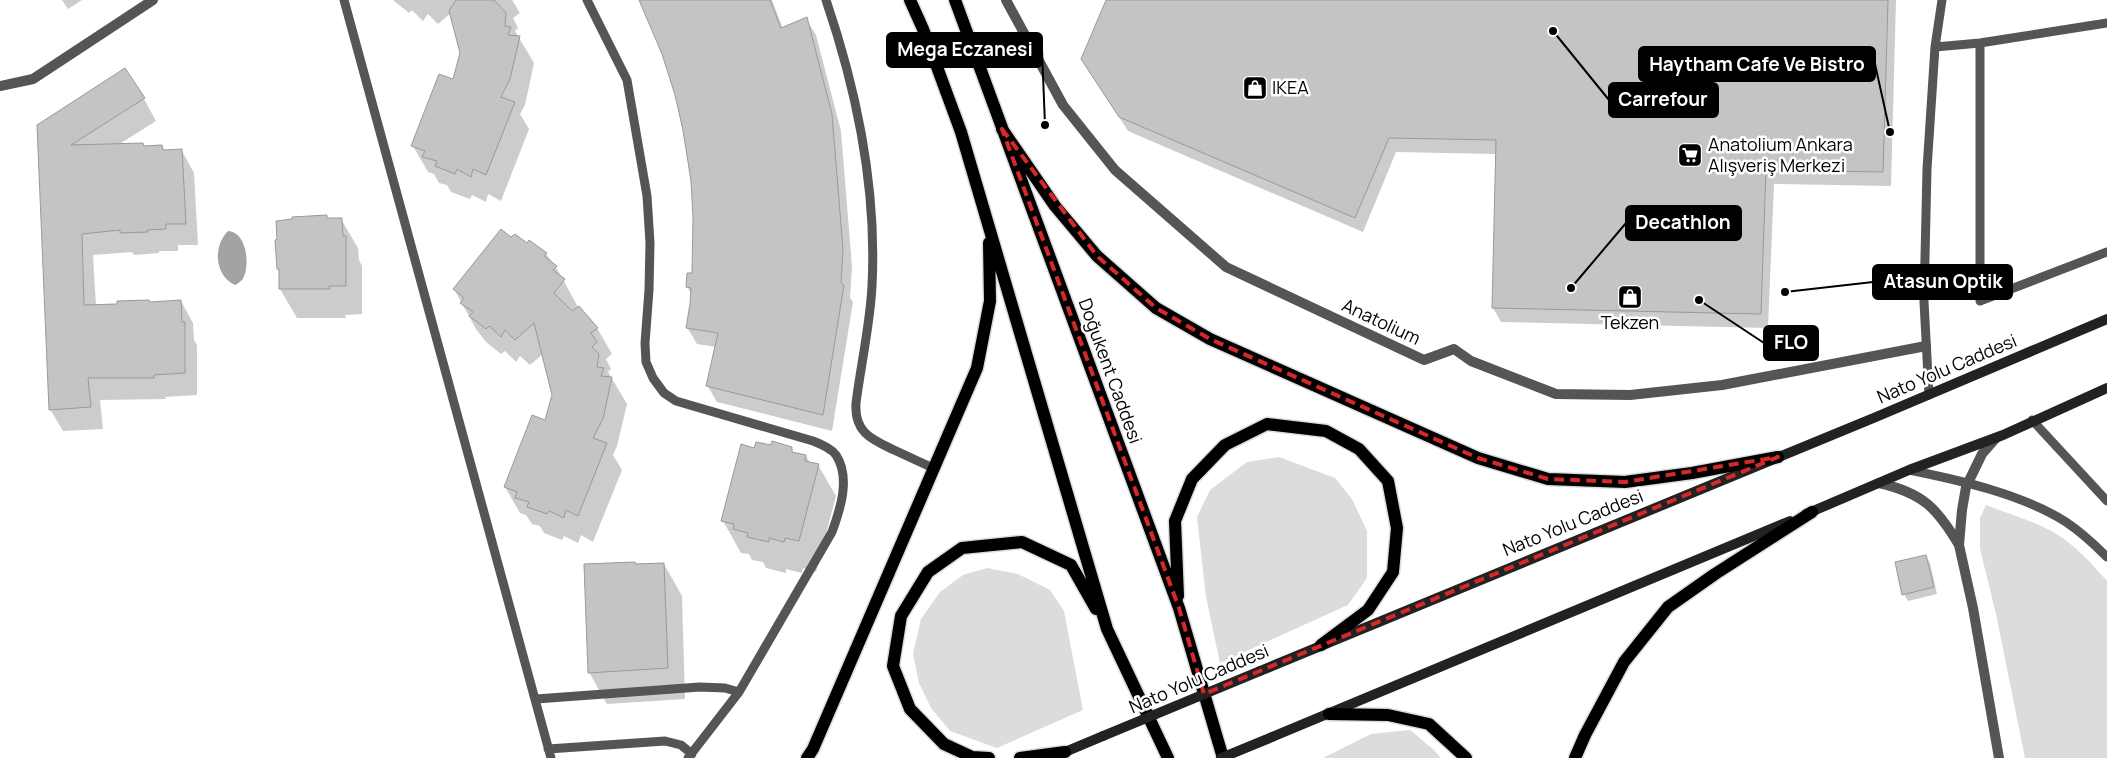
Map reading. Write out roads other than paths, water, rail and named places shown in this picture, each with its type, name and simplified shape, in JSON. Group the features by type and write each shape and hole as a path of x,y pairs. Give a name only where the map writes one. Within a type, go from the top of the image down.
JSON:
{"main road":[{"path":"910,0 923,29 961,132 1107,629"},
{"name":"Doğukent Caddesi","path":"954,0 1179,608 1222,758"},
{"path":"1002,129 1055,206 1097,256 1156,308 1210,339 1478,458 1548,478 1625,482 1778,457"},
{"path":"807,758 813,749 977,368 990,300 989,235 961,132"},
{"name":"Nato Yolu Caddesi","path":"1051,758 1929,395 2107,319"},
{"path":"1222,758 1909,470 1996,438 2032,420 2107,388"},
{"path":"1179,608 1175,521 1192,479 1225,445 1267,424 1326,431 1359,449 1388,481 1397,528 1393,572 1368,610 1321,646"},
{"path":"1575,758 1585,735 1624,662 1668,607 1715,574 1812,512"},
{"path":"989,758 972,757 944,744 910,709 893,666 901,616 928,572 962,548 1022,542 1071,564 1107,629 1168,758"},
{"path":"1329,714 1388,715 1429,724 1466,758"},
{"path":"1020,758 1065,752"}],"street":[{"path":"0,86 33,79 154,0"},
{"name":"Anatolium","path":"1006,0 1063,105 1114,170 1226,267 1424,360 1454,349 1472,361 1556,394 1630,395 1722,385 1926,346"},
{"path":"1996,438 1982,454 1968,483 1962,510 1959,546 1973,608 1999,758"},
{"path":"1879,483 1894,486 1919,496 1942,517 1959,546"}],"lane":[{"path":"344,0 550,754 665,741 681,745 690,756 739,692 832,532 840,513 843,494 843,472 836,456 827,446 676,402 664,392 653,378 646,362 645,343 650,290 650,243 647,196 641,157 627,80 587,0"},
{"path":"826,0 852,89 861,135 870,211 872,287 856,403 857,419 860,427 872,439 933,468"},
{"path":"1929,395 1924,302 1927,169 1936,47 1942,0"},
{"path":"1936,47 1980,43 2107,23"},
{"path":"1980,43 1980,301 2107,252"},
{"path":"2032,420 2107,500"},
{"path":"1909,470 1968,483 2034,506 2064,521 2084,535 2107,557"},
{"path":"536,699 700,687 724,688 739,692"}],"place":[{"name":"Carrefour","path":"1553,31"},
{"name":"IKEA","path":"1255,88"},
{"name":"Mega Eczanesi","path":"1045,125"},
{"name":"Haytham Cafe Ve Bistro","path":"1890,132"},
{"name":"Anatolium Ankara Alışveriş Merkezi","path":"1690,155"},
{"name":"Decathlon","path":"1571,288"},
{"name":"Atasun Optik","path":"1785,292"},
{"name":"Tekzen","path":"1630,297"},
{"name":"FLO","path":"1699,300"}]}
